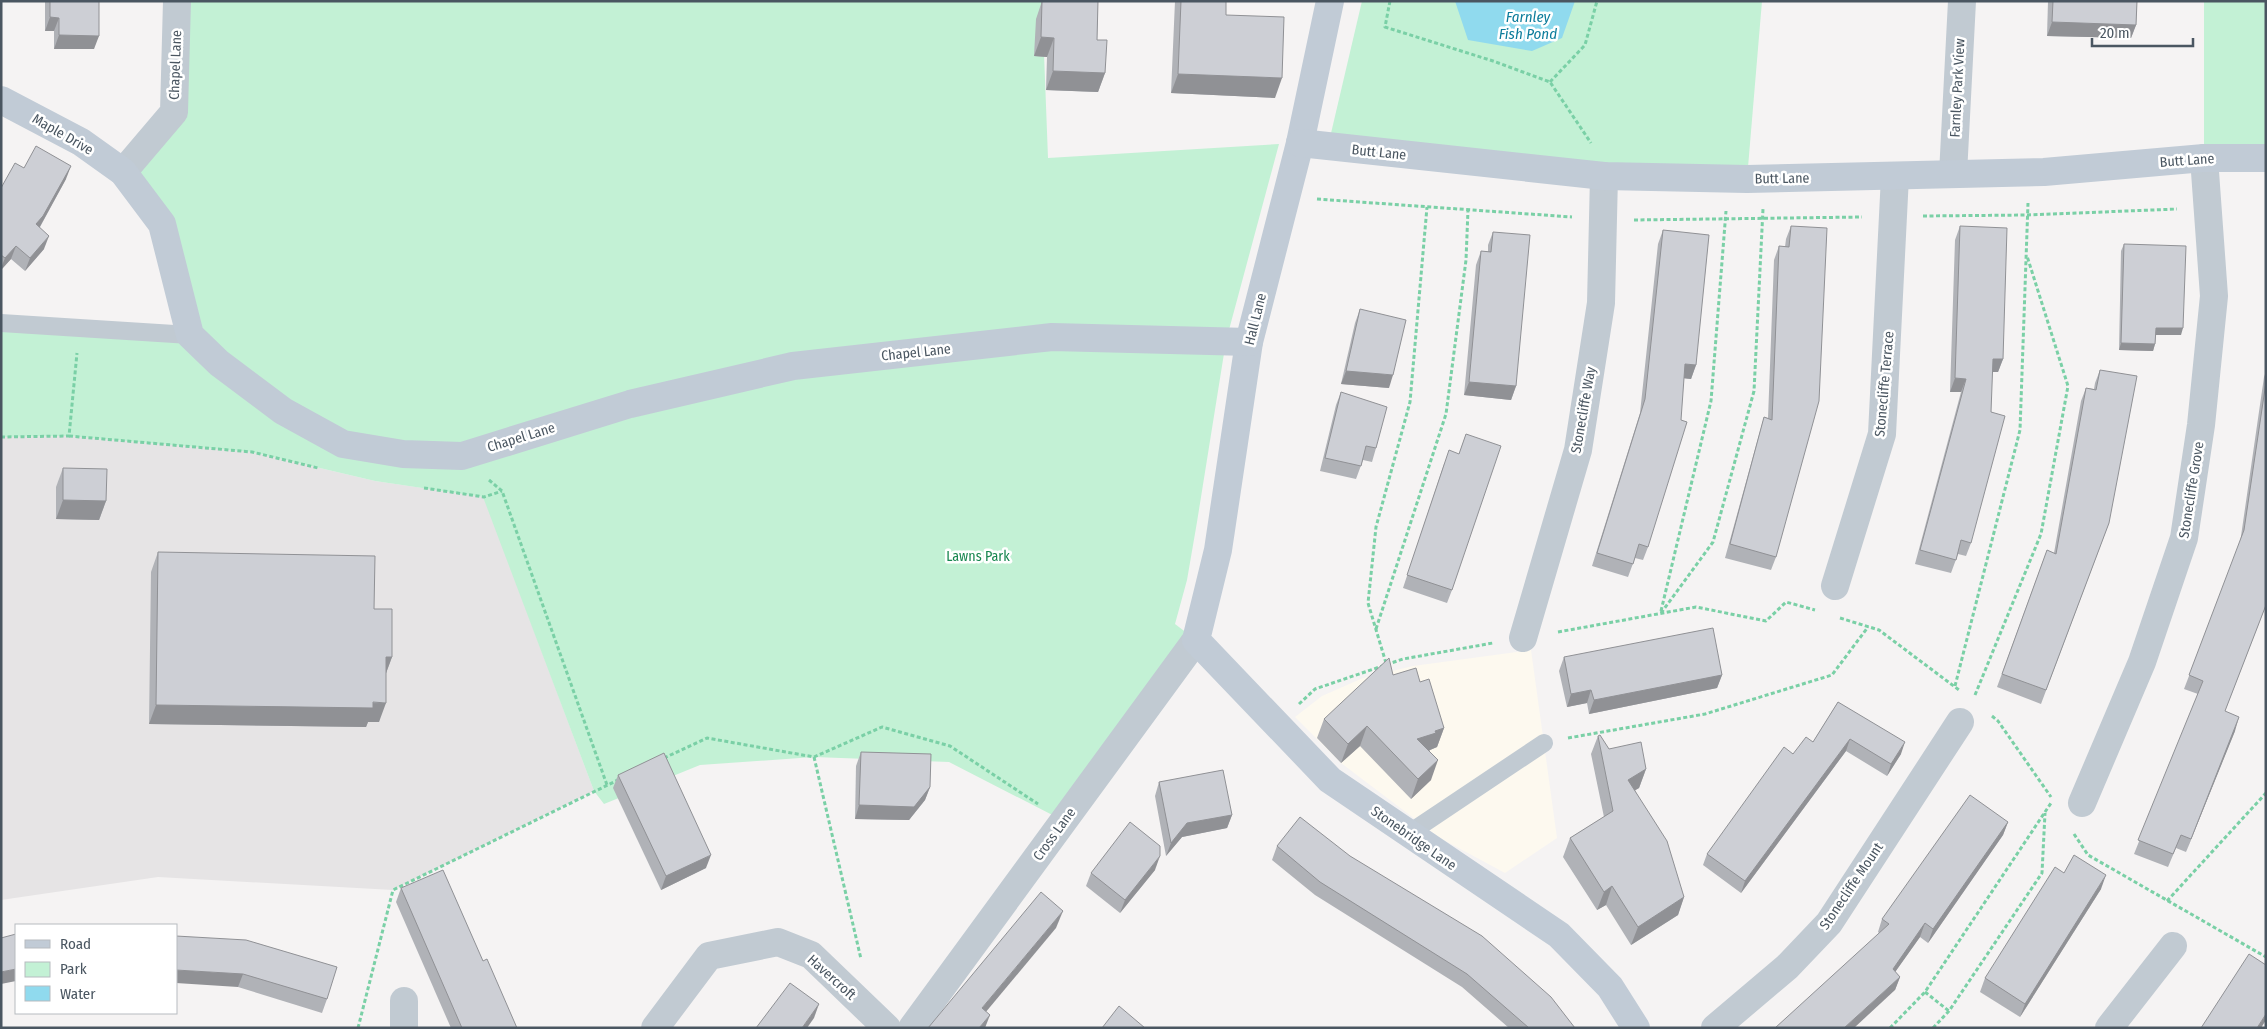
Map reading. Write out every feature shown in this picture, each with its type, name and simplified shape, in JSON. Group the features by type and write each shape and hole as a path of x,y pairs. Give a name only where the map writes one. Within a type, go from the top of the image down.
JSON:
{"street":[{"name":"Chapel Lane","path":"123,172 174,112 177,1"},
{"name":"Hall Lane","path":"1196,640 1218,550 1249,342 1300,143 1330,1"},
{"name":"Farnley Park View","path":"1953,174 1962,1"},
{"name":"Maple Drive","path":"1,100 81,142 123,172"},
{"name":"Butt Lane","path":"1300,143 1604,176 1728,178 2028,173 2204,158 2266,158"},
{"name":"Stonecliffe Grove","path":"2069,805 2142,662 2184,538 2201,424 2214,296 2204,158"},
{"path":"123,172 162,224 190,335"},
{"name":"Stonecliffe Way","path":"1523,638 1578,450 1601,303 1604,176"},
{"name":"Stonecliffe Terrace","path":"1835,586 1882,434 1895,176"},
{"name":"Chapel Lane","path":"190,335 219,363 283,411 343,444 403,454 462,456 630,404 793,366 1052,337 1249,342"},
{"name":"Cross Lane","path":"912,1028 1196,640"},
{"name":"Stonebridge Lane","path":"1196,640 1330,780 1559,935 1610,987 1636,1028"},
{"name":"Stonecliffe Mount","path":"1715,1028 1787,967 1829,923 1967,711"},
{"name":"Havercroft","path":"656,1028 709,956 778,942 811,955 887,1028"},
{"path":"2109,1028 2173,946"},
{"path":"404,1001 404,1028"}],"lane":[{"path":"1,323 190,335"},
{"path":"1408,834 1544,743"}],"path":[{"path":"1390,1 1385,27 1493,61 1550,82 1602,160 1604,176"},
{"path":"1550,82 1585,45 1597,1"},
{"path":"1955,687 2020,430 2028,173"},
{"path":"1728,178 1711,401 1660,614 1713,542 1754,391 1765,178"},
{"path":"1286,197 1604,220 1763,220 1894,216 2027,215 2208,207"},
{"path":"1386,665 1368,603 1376,527 1410,402 1427,207"},
{"path":"1376,629 1446,414 1466,260 1468,210"},
{"path":"1967,711 2041,534 2068,386 2026,252"},
{"path":"69,436 79,328"},
{"path":"1,437 69,436 252,452 327,470"},
{"path":"462,456 502,491 606,785"},
{"path":"414,487 484,497 502,491"},
{"path":"1786,602 1822,613"},
{"path":"1831,615 1879,630 1961,691"},
{"path":"1544,743 1704,714 1832,675 1868,626"},
{"path":"1985,711 1998,721 2053,800 2069,805"},
{"path":"657,762 707,738 814,757 882,727 950,746 1064,820"},
{"path":"814,757 863,968"},
{"path":"358,1028 393,890 623,777"},
{"path":"2167,901 2266,793"},
{"path":"1890,1028 1925,992 2053,800"},
{"path":"1933,1028 1948,1011 2042,874 2045,812"},
{"path":"2070,828 2088,855 2266,957"},
{"path":"1925,992 1948,1011"}],"shaded area":[{"path":"69,436 252,452 375,481 484,497 594,791 393,890 158,877 1,900 1,437"},
{"path":"1531,650 1557,838 1505,873 1440,838 1341,763 1295,717 1322,696 1363,678 1413,666"}],"green space":[{"name":"Lawns Park","path":"177,1 1042,1 1048,158 1279,144 1226,341 1187,580 1175,624 1196,640 1064,821 949,762 814,757 700,765 604,804 594,791 483,497 375,481 252,452 69,436 1,437 1,323 190,335 162,224 123,172 174,112"},
{"path":"1362,1 1762,1 1747,179 1328,146"},
{"path":"2204,1 2266,1 2266,158 2204,158"}],"water":[{"name":"Farnley Fish Pond","path":"1455,1 1575,1 1562,38 1532,51 1468,40"}],"building":[{"path":"50,1 99,1 99,36 59,35 59,18 50,17"},
{"path":"1042,1 1098,1 1097,40 1107,40 1105,73 1053,71 1054,38 1041,37"},
{"path":"1181,1 1226,1 1226,15 1284,17 1282,78 1178,74"},
{"path":"2053,1 2137,1 2136,25 2052,22"},
{"path":"36,146 71,166 43,216 36,224 49,236 30,258 16,246 5,258 1,255 1,188 15,163 24,168"},
{"path":"1791,226 1827,228 1819,401 1776,557 1730,544 1764,417 1772,420 1779,246 1789,247"},
{"path":"1960,226 2007,228 2003,359 1993,359 1991,412 2005,416 1971,543 1961,540 1956,560 1920,550 1966,379 1955,378"},
{"path":"1663,230 1709,235 1696,365 1685,364 1681,420 1687,422 1648,547 1639,544 1633,564 1597,553 1645,399"},
{"path":"1493,232 1530,235 1516,386 1469,382 1481,251 1491,252"},
{"path":"2124,244 2186,246 2183,328 2156,328 2155,344 2121,343"},
{"path":"1360,309 1406,320 1393,375 1346,371"},
{"path":"2100,370 2137,376 2109,523 2046,690 2002,674 2047,550 2056,554 2086,388 2096,390"},
{"path":"2266,382 2266,605 2225,711 2239,717 2191,839 2181,835 2173,854 2138,840 2203,681 2189,675 2244,530"},
{"path":"1341,392 1387,407 1376,448 1366,446 1361,466 1325,458"},
{"path":"1466,434 1501,446 1452,590 1407,575 1449,450 1459,454"},
{"path":"63,468 107,469 106,501 63,500"},
{"path":"158,552 375,556 374,609 392,609 392,657 386,657 386,703 373,702 373,708 156,705"},
{"path":"1713,628 1722,675 1594,700 1591,690 1571,694 1564,657"},
{"path":"1389,658 1393,675 1416,668 1420,682 1429,679 1444,728 1435,731 1436,733 1417,739 1438,760 1418,779 1367,726 1348,744 1324,719"},
{"path":"1838,702 1905,742 1891,764 1850,739 1745,881 1707,854 1784,747 1793,754 1806,737 1813,742"},
{"path":"1600,735 1609,749 1641,742 1646,769 1628,780 1667,841 1684,897 1638,927 1612,886 1604,892 1570,838 1613,811 1598,736"},
{"path":"861,752 931,754 930,787 914,807 859,805"},
{"path":"664,753 711,855 666,876 618,775"},
{"path":"1223,770 1232,815 1187,823 1171,843 1159,782"},
{"path":"1970,795 2008,822 1933,929 1925,923 1893,969 1900,977 1844,1028 1775,1028 1889,924 1882,919"},
{"path":"1300,817 1350,856 1482,936 1551,997 1575,1028 1529,1028 1467,974 1320,882 1277,846"},
{"path":"1130,822 1160,846 1160,856 1125,900 1091,873"},
{"path":"2074,855 2106,875 2025,1004 1985,978 2055,867 2064,873"},
{"path":"443,870 483,961 487,959 517,1028 462,1028 401,888"},
{"path":"1041,892 1063,911 982,1008 990,1015 979,1028 928,1028"},
{"path":"15,934 15,969 1,972 1,938"},
{"path":"178,936 246,940 337,967 327,999 243,974 178,970"},
{"path":"2249,954 2266,965 2266,1014 2257,1028 2201,1028"},
{"path":"790,983 819,1004 802,1028 756,1028"},
{"path":"1119,1006 1145,1028 1102,1028"}]}
